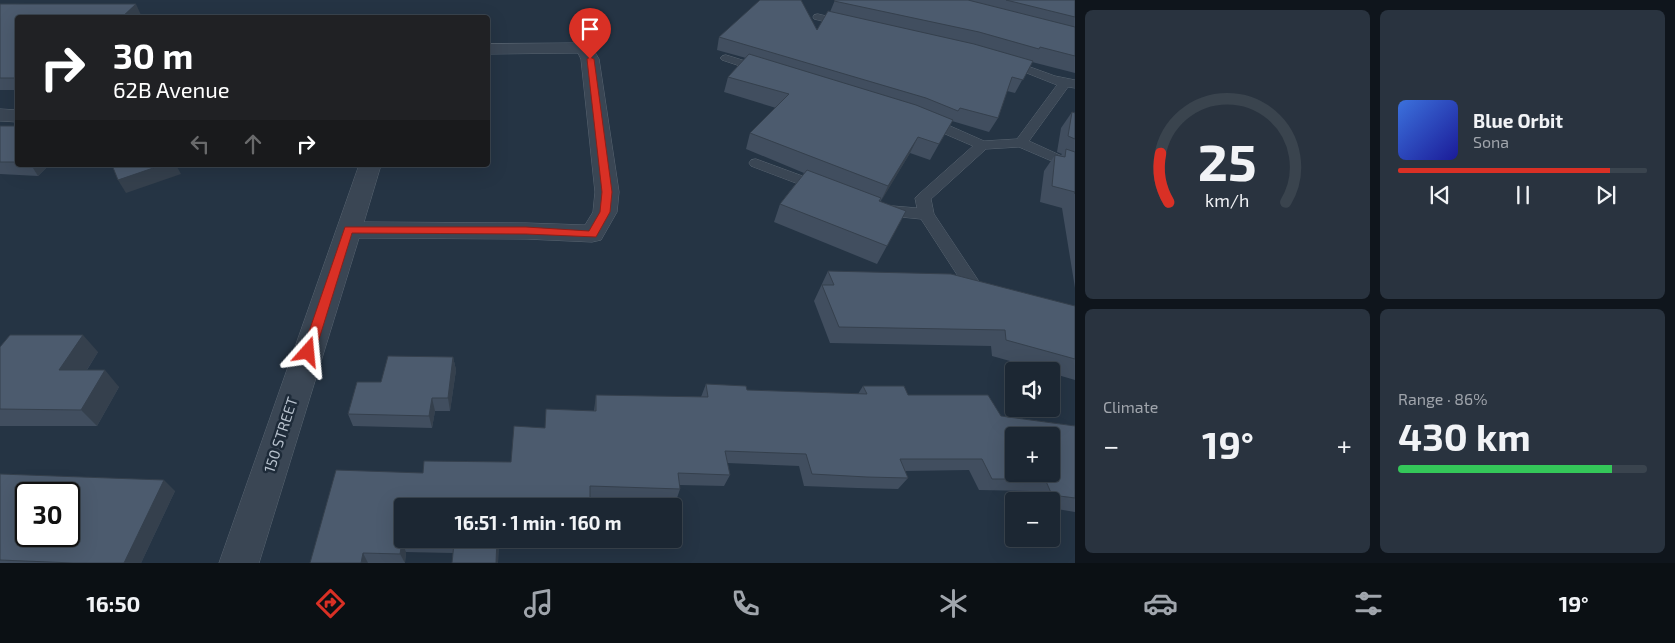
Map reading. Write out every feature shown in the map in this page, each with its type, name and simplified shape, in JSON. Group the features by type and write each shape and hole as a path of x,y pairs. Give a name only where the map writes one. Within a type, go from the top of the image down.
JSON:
{"street":[{"path":"348,230 526,231 592,234 605,212 607,192 590,59 584,48 490,49"},
{"path":"0,115 15,116"},
{"name":"150 STREET","path":"239,563 369,167"}],"lane":[{"path":"818,17 855,25"},
{"path":"993,57 1070,84 1021,143"},
{"path":"726,58 773,73"},
{"path":"914,116 982,145 1021,143 1075,167"},
{"path":"971,283 926,214 923,198 982,145"},
{"path":"756,163 835,193"},
{"path":"870,207 878,210 926,214"},
{"path":"952,282 971,283 990,288"}],"building":[{"path":"760,0 801,0 817,30 828,11 974,44 1033,61 1023,80 1012,77 998,118 960,108 958,111 926,98 719,37"},
{"path":"835,0 968,0 1075,27 1075,56 1040,47 1039,49 979,32"},
{"path":"1006,0 1075,0 1075,17"},
{"path":"0,4 136,4 124,15 15,15 15,78 0,78"},
{"path":"749,54 916,105 953,120 939,144 918,137 888,186 750,133 789,94 728,77"},
{"path":"1072,112 1075,113 1075,139 1068,136"},
{"path":"0,126 15,126 15,162 0,162"},
{"path":"1066,149 1075,152 1075,192 1052,186 1055,155 1065,157"},
{"path":"113,167 156,167 118,180"},
{"path":"807,170 881,198 879,201 906,211 887,246 780,204"},
{"path":"828,271 951,274 1075,306 1075,359 1006,340 1005,330 839,327 822,285 834,285"},
{"path":"10,335 83,335 59,370 105,370 81,410 0,409 0,347"},
{"path":"388,356 453,357 448,398 432,398 429,416 348,414 357,382 381,382"},
{"path":"706,384 746,386 747,390 867,394 863,386 904,386 908,395 988,395 1001,416 1075,426 1075,498 1060,496 1060,492 1051,492 1046,482 1060,482 1060,427 1005,427 1005,479 992,479 982,459 900,459 908,478 867,477 812,474 806,454 725,451 730,475 678,473 680,489 590,486 590,498 394,498 394,548 401,548 400,554 363,553 361,563 310,563 336,470 423,473 424,461 511,462 514,426 545,428 546,409 596,411 596,395 708,397"},
{"path":"0,474 164,480 124,563 0,560"},
{"path":"454,548 497,548 496,563 452,563"}],"route":[{"path":"308,352 348,230 526,231 592,234 605,212 607,192 590,59"}]}
